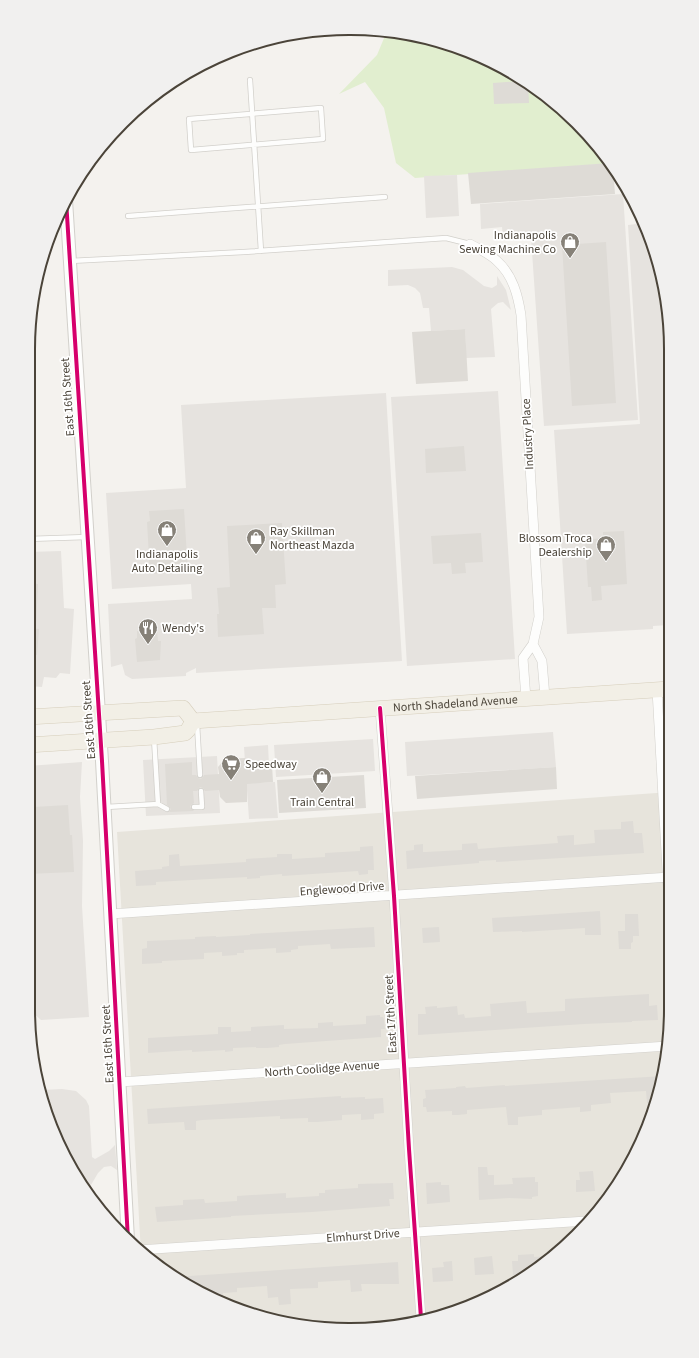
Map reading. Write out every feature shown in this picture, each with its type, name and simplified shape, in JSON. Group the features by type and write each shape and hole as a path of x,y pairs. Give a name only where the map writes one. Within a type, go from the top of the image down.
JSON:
{"main road":[{"name":"North Shadeland Avenue","path":"195,721 663,690"},
{"path":"35,717 184,708 195,721 185,733 154,737 35,745"}],"street":[{"name":"East 16th Street","path":"67,211 99,713 128,1232"},
{"name":"Industry Place","path":"470,244 497,260 508,274 519,300 521,315 539,617 533,644 523,658 526,699"},
{"path":"533,644 542,660 545,697"},
{"path":"663,690 664,721"},
{"name":"East 17th Street","path":"380,708 394,896 421,1315"},
{"name":"Englewood Drive","path":"110,914 664,878"},
{"name":"North Coolidge Avenue","path":"120,1082 661,1046"},
{"name":"Elmhurst Drive","path":"147,1249 581,1221"}],"lane":[{"path":"250,80 261,251"},
{"path":"322,108 323,139 254,145 191,150 189,119 322,108"},
{"path":"128,216 385,197"},
{"path":"70,261 261,251 446,238 470,244"},
{"path":"35,539 87,537"},
{"path":"195,721 200,775"},
{"path":"154,737 158,804"},
{"path":"194,807 202,807 201,791"},
{"path":"104,808 158,804 167,809"}],"shaded area":[{"path":"457,175 459,216 426,218 424,176"},
{"path":"623,194 638,420 544,426 531,237 503,239 502,227 481,229 480,204"},
{"path":"638,224 647,248 658,288 663,329 664,625 653,626 653,629 567,634 554,430 640,424 628,225"},
{"path":"452,267 463,270 484,286 492,288 497,285 497,276 506,290 511,310 503,302 498,303 491,309 495,357 466,358 465,329 431,331 429,308 423,308 420,293 415,288 408,285 388,286 388,270"},
{"path":"498,391 515,659 407,666 391,397"},
{"path":"386,393 402,661 196,673 196,668 186,673 186,676 132,679 125,675 122,664 111,667 108,604 192,599 191,584 112,589 106,493 186,488 181,405"},
{"path":"61,551 64,608 74,609 70,674 60,673 56,678 44,677 42,687 35,686 35,552"},
{"path":"553,732 556,767 407,776 405,742"},
{"path":"373,739 375,771 276,777 274,745"},
{"path":"268,745 269,765 255,783 275,782 278,818 249,819 244,747"},
{"path":"217,756 220,813 146,816 143,760"},
{"path":"82,762 80,797 83,841 82,906 89,1017 41,1020 35,1015 35,765"},
{"path":"664,792 664,1008 658,1070 647,1110 632,1148 622,1166 599,1200 572,1231 557,1245 541,1258 507,1281 489,1291 451,1306 411,1317 391,1320 350,1323 329,1322 288,1317 268,1312 210,1291 192,1281 158,1258 140,1244 117,832"},
{"path":"62,1089 76,1091 86,1100 89,1106 92,1157 95,1159 109,1151 115,1145 117,1170 111,1166 104,1167 98,1173 90,1186 67,1148 46,1090"}],"green space":[{"path":"384,37 391,38 431,46 489,67 524,88 557,113 586,142 603,164 415,178 396,163 384,108 365,82 339,94 377,55"}],"building":[{"path":"514,82 528,91 529,103 494,104 493,83"},
{"path":"603,164 614,179 615,194 471,204 468,173"},
{"path":"606,242 616,403 572,406 562,245"},
{"path":"465,329 468,381 416,384 412,332"},
{"path":"464,446 466,471 426,473 425,449"},
{"name":"Indianapolis Auto Detailing","path":"184,509 188,572 150,574 147,522 150,521 149,511"},
{"name":"Ray Skillman Northeast Mazda","path":"282,523 286,584 275,585 276,608 262,608 264,634 218,637 217,614 219,614 217,588 230,587 227,526"},
{"name":"Blossom Troca Dealership","path":"624,531 627,584 601,586 602,600 592,601 591,587 588,587 585,540 603,538 603,532"},
{"path":"481,533 483,562 465,563 466,573 452,574 451,563 433,564 431,536"},
{"path":"35,584 38,584 35,627"},
{"path":"35,629 39,629 37,655 35,655"},
{"name":"Wendy's","path":"157,630 158,641 161,641 160,660 137,662 135,639 137,638 137,631"},
{"path":"245,758 246,767 272,765 273,782 247,784 247,802 226,803 220,797 219,790 205,791 200,787 197,791 193,791 194,803 190,807 194,811 169,812 171,809 167,805 165,764 192,762 192,775 196,775 201,779 204,775 219,774 218,767 225,759"},
{"path":"556,767 557,789 417,799 415,776"},
{"name":"Train Central","path":"364,775 366,808 279,813 277,780"},
{"path":"68,805 70,835 72,835 74,872 35,874 35,807"},
{"path":"633,821 634,833 642,833 644,853 496,862 496,860 479,861 479,863 407,869 406,851 414,850 414,845 423,844 423,852 462,850 462,844 477,843 478,849 558,843 557,836 574,835 574,845 595,843 594,830 621,829 621,822"},
{"path":"373,846 374,870 368,870 368,874 359,875 358,871 282,876 282,874 247,879 247,877 156,882 156,885 136,886 135,871 162,869 162,867 169,866 169,855 179,854 180,866 246,862 246,859 277,857 277,854 292,854 292,859 325,857 325,853 360,851 360,847"},
{"path":"600,911 601,935 585,935 585,928 522,932 493,932 492,918"},
{"path":"625,914 638,914 639,936 633,936 631,949 619,949 618,931 625,931"},
{"path":"374,927 375,947 331,949 330,944 298,946 298,949 291,950 291,952 276,953 276,948 244,950 244,953 237,953 237,955 222,956 222,952 204,953 204,959 162,961 162,963 142,964 142,949 147,948 147,941"},
{"path":"439,927 440,942 423,943 422,928"},
{"path":"649,994 649,1006 657,1005 658,1020 418,1035 418,1014 426,1014 425,1007 437,1006 437,1008 457,1006 458,1015 464,1014 465,1018 491,1016 490,1004 526,1001 527,1013 565,1011 565,999"},
{"path":"380,1015 380,1017 383,1017 385,1029 381,1029 381,1037 285,1044 279,1045 279,1047 267,1048 233,1048 233,1051 225,1052 225,1050 192,1052 192,1050 148,1053 148,1038 218,1034 218,1027 231,1027 231,1032 251,1031 251,1027 284,1025 284,1029 318,1028 318,1023 333,1022 333,1026 366,1024 366,1016"},
{"path":"656,1076 649,1103 647,1103 646,1091 610,1093 611,1103 591,1105 591,1111 580,1112 580,1107 542,1110 542,1115 518,1117 518,1125 508,1125 506,1107 467,1110 467,1114 452,1115 452,1111 427,1112 426,1107 423,1107 423,1099 426,1098 425,1090 465,1086 466,1088"},
{"path":"341,1096 341,1098 383,1098 384,1113 374,1114 374,1119 361,1120 361,1114 342,1115 342,1120 317,1122 308,1122 308,1118 280,1119 280,1116 202,1120 196,1121 196,1130 185,1130 184,1122 148,1124 147,1109"},
{"path":"478,1167 487,1167 488,1175 494,1175 494,1185 513,1184 512,1178 535,1177 535,1182 538,1182 538,1196 532,1197 532,1199 509,1198 479,1200"},
{"path":"593,1171 595,1191 576,1192 576,1180 580,1180 579,1172"},
{"path":"441,1182 441,1185 449,1185 450,1202 427,1204 426,1183"},
{"path":"393,1183 394,1199 389,1199 390,1206 157,1222 155,1207 183,1205 183,1200 204,1199 205,1203 237,1201 237,1196 286,1193 286,1198 319,1196 319,1193 325,1193 325,1190 358,1188 358,1184"},
{"path":"534,1254 534,1257 543,1256 516,1275 513,1275 512,1261 518,1261 518,1255"},
{"path":"492,1256 494,1274 475,1275 474,1258"},
{"path":"452,1261 453,1281 433,1282 432,1268 444,1267 443,1262"},
{"path":"398,1262 399,1284 361,1284 362,1291 351,1292 350,1280 318,1282 318,1288 290,1289 291,1304 279,1305 278,1297 268,1298 267,1286 237,1288 237,1292 223,1293 223,1296 210,1291 185,1276"}],"cycle path":[{"path":"67,211 102,761 128,1232"},
{"path":"380,708 394,896 421,1315"}],"place":[{"name":"Indianapolis Sewing Machine Co","path":"570,259"},
{"name":"Indianapolis Auto Detailing","path":"167,547"},
{"name":"Ray Skillman Northeast Mazda","path":"256,555"},
{"name":"Blossom Troca Dealership","path":"606,562"},
{"name":"Wendy's","path":"148,645"},
{"name":"Speedway","path":"231,781"},
{"name":"Train Central","path":"322,794"}]}
